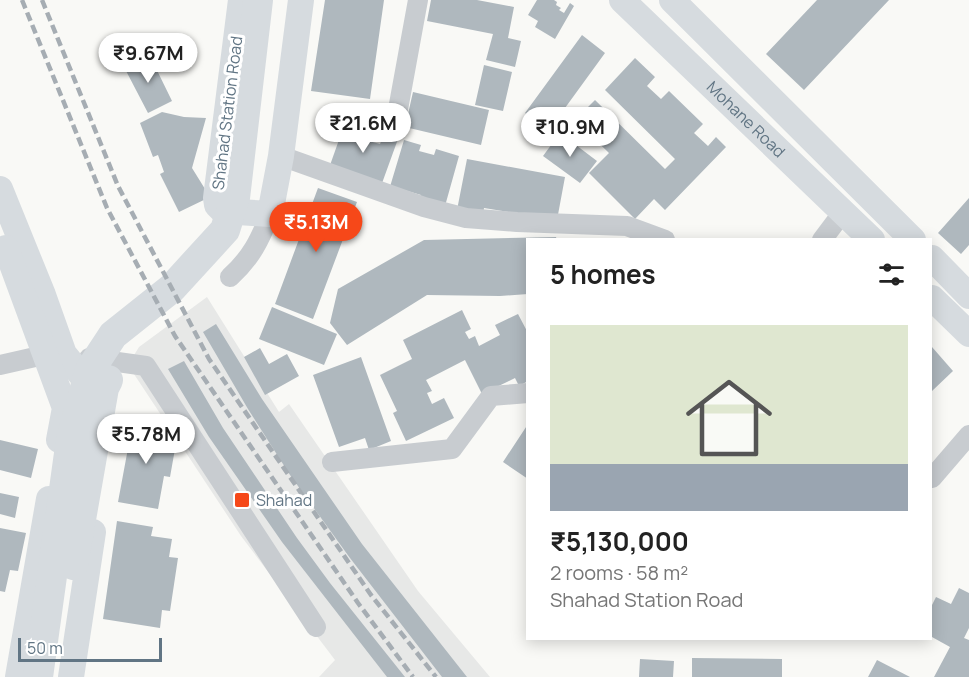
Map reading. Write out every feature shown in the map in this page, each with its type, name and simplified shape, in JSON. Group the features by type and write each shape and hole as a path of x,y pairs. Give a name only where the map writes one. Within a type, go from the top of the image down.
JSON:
{"highway":[{"path":"38,677 71,439 90,370 113,335 172,288 225,230 235,198 258,0"},
{"path":"55,677 104,388 118,358 246,223 254,188 272,0"}],"main road":[{"name":"Shahad Station Road","path":"241,0 216,198 217,206 223,211 270,214"},
{"path":"270,214 281,156 301,0"},
{"name":"Mohane Road","path":"622,0 870,238"},
{"name":"Mohane Road","path":"672,0 911,238"},
{"path":"0,189 43,295 65,408 18,677"},
{"path":"0,233 54,354 97,394 108,412 110,421 71,677"},
{"path":"932,258 969,296"},
{"path":"932,298 969,334"}],"street":[{"path":"397,115 418,0"},
{"path":"281,156 424,207 466,218 627,225 660,238"},
{"path":"824,238 843,212"},
{"path":"230,277 244,264 256,246 270,214"},
{"path":"0,365 54,354 146,366 316,627"},
{"path":"332,462 452,449 491,396 526,393"},
{"path":"932,478 969,435"}],"shaded area":[{"path":"207,297 279,412 289,404 418,591 490,677 319,677 335,660 241,536 128,365 139,347"}],"building":[{"path":"325,0 384,0 370,99 311,91"},
{"path":"431,0 477,0 514,7 508,38 521,41 515,67 486,60 493,34 427,21"},
{"path":"537,0 554,0 561,8 559,10 564,13 570,3 574,6 555,39 535,27 538,21 528,15"},
{"path":"817,0 889,0 804,90 766,54"},
{"path":"582,35 605,53 549,130 525,113"},
{"path":"149,54 172,101 148,113 124,67"},
{"path":"635,58 655,77 647,86 661,99 669,91 703,124 694,133 708,146 716,137 726,147 665,210 654,199 635,219 589,173 609,153 575,120 595,100 665,169 675,159 605,90"},
{"path":"484,65 512,72 503,111 475,105"},
{"path":"413,92 489,110 481,145 405,127"},
{"path":"162,112 184,117 206,118 192,168 210,197 179,212 160,174 164,172 158,155 153,157 140,123"},
{"path":"346,120 373,130 369,141 380,144 384,134 398,139 381,186 329,168"},
{"path":"560,133 597,161 580,183 543,156"},
{"path":"404,140 421,145 419,151 434,155 436,149 459,156 445,206 420,199 421,195 404,190 389,190"},
{"path":"467,159 565,177 557,220 484,208 483,215 457,210"},
{"path":"318,188 357,202 313,319 275,304"},
{"path":"969,198 969,245 961,254 938,233"},
{"path":"556,237 556,238 526,238 526,294 427,295 347,345 330,323 338,289 424,240"},
{"path":"272,307 337,334 324,365 259,339"},
{"path":"462,310 471,329 465,332 469,339 475,336 479,346 500,335 495,325 518,314 526,329 526,382 519,386 515,378 482,394 465,360 426,380 432,391 427,393 432,404 444,398 454,418 406,441 393,413 397,411 380,375 412,359 403,340"},
{"path":"216,324 262,399 362,544 467,677 442,677 350,558 290,475 203,332"},
{"path":"932,347 953,371 932,391"},
{"path":"260,348 269,364 287,354 299,376 265,395 244,357"},
{"path":"361,357 391,441 369,450 365,438 339,447 313,375"},
{"path":"184,361 223,428 297,538 405,677 387,677 282,542 209,437 168,369"},
{"path":"134,416 157,421 154,437 172,440 170,449 175,449 170,477 164,476 158,509 118,502"},
{"path":"526,427 526,478 503,462"},
{"path":"0,440 38,449 31,478 0,470"},
{"path":"0,493 19,497 15,518 0,514"},
{"path":"117,521 153,527 151,536 172,539 169,557 178,558 170,611 162,610 160,628 103,619"},
{"path":"0,528 26,533 18,571 10,570 5,592 0,591"},
{"path":"959,588 969,593 969,628 964,638 969,640 969,677 934,677 950,647 932,637 932,605 936,597 951,604"},
{"path":"692,658 782,659 782,677 692,677"},
{"path":"640,659 674,661 673,677 639,677"},
{"path":"877,660 910,677 868,677"}],"railway":[{"path":"22,0 107,208 175,336 358,603 413,677"},
{"path":"42,0 118,186 209,359 371,595 436,677"}],"place":[{"name":"Shahad","path":"242,500"}]}
